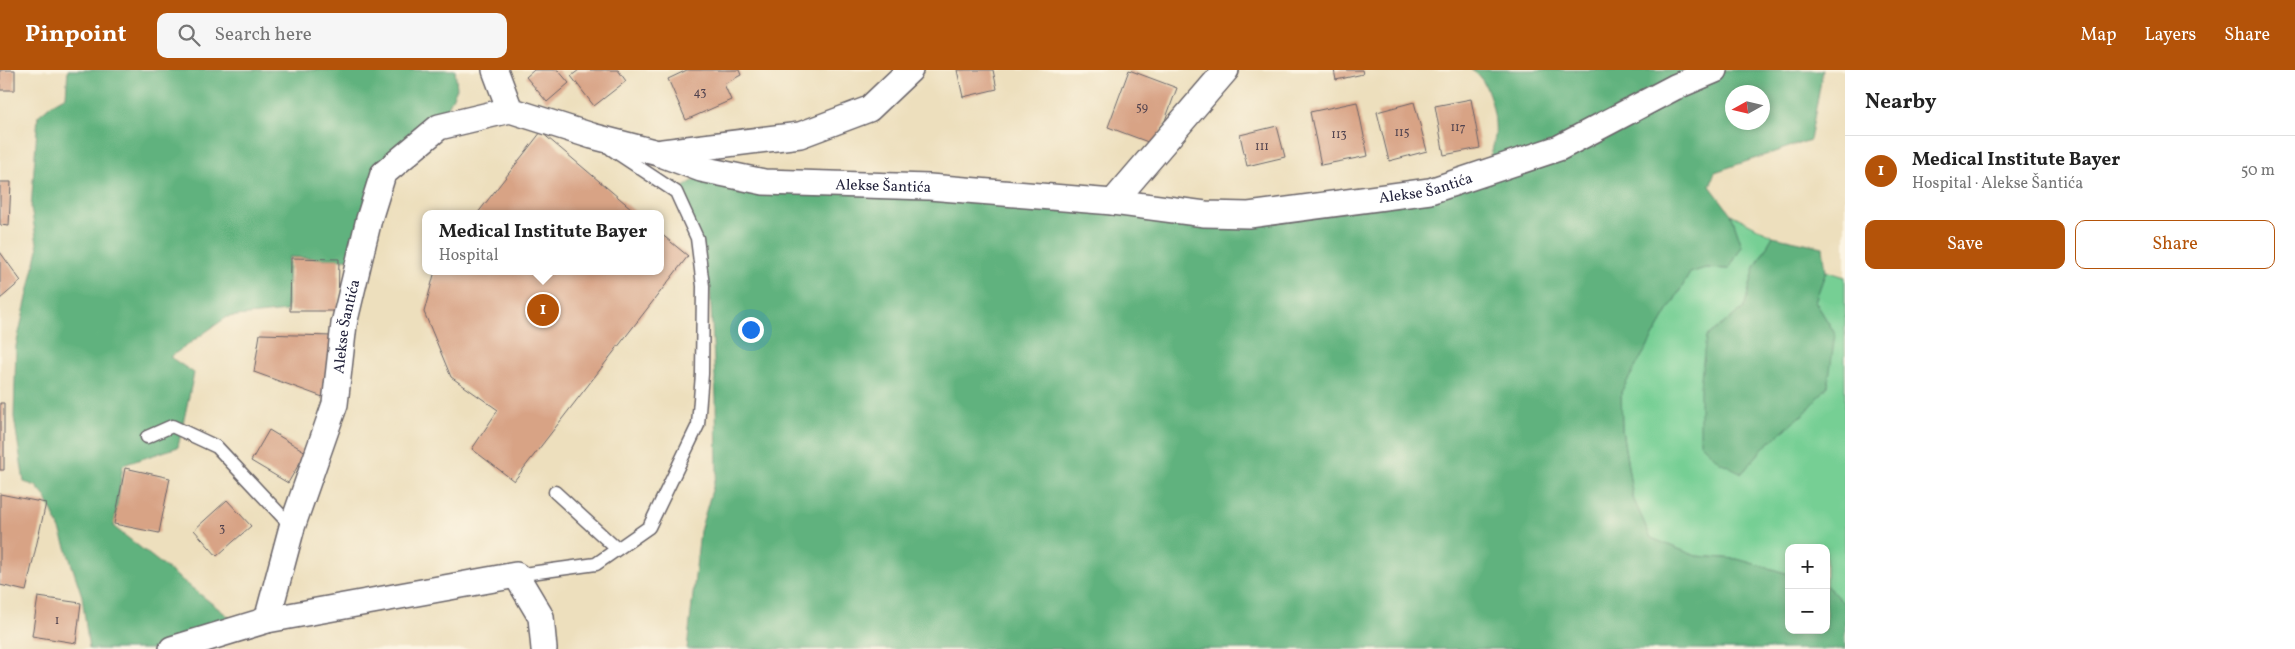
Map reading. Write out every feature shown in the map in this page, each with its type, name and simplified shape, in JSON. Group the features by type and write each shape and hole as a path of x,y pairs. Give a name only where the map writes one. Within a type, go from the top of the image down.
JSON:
{"street":[{"path":"495,70 510,110"},
{"name":"Alekse Šantića","path":"658,153 800,135 869,110 910,70"},
{"path":"1112,202 1226,70"},
{"name":"Alekse Šantića","path":"267,620 292,527 334,404 344,324 369,219 383,174 439,127 510,110 592,136 658,153 701,169 764,182 929,186 1112,202 1158,210 1249,215 1430,191 1559,148 1675,87 1715,70"},
{"path":"516,575 541,617 544,649"},
{"name":"Alekse Šantića","path":"172,649 267,620 516,575"}],"lane":[{"name":"Alekse Šantića","path":"516,575 596,564 649,527 698,425 702,374 703,286 697,238 676,192 592,136"},
{"path":"147,437 172,426 217,447 292,527"},
{"path":"555,492 617,549"}],"green space":[{"path":"68,70 455,70 457,88 439,127 383,174 359,260 289,257 287,311 227,317 170,357 194,373 178,447 123,465 114,527 242,627 172,649 89,649 82,596 61,532 46,498 36,486 24,482 14,417 16,346 38,249 31,208 38,116 52,104 66,96"},
{"path":"1471,70 1823,70 1810,140 1715,172 1710,186 1731,214 1742,246 1729,269 1705,268 1690,273 1621,392 1622,430 1633,498 1651,538 1696,556 1737,559 1785,573 1785,634 1830,634 1830,589 1845,605 1845,649 687,649 700,531 717,473 716,398 710,288 697,238 676,192 697,178 1158,209 1430,191 1488,166 1494,140 1495,119 1483,81"},
{"path":"1731,214 1773,236 1755,267 1744,308 1706,337 1742,473 1766,445 1788,427 1835,334 1815,301 1826,271 1845,277 1845,605 1830,589 1830,544 1785,544 1785,573 1737,559 1696,556 1651,538 1633,498 1622,430 1621,392 1690,273 1705,268 1729,269 1742,246"},
{"path":"1773,236 1823,247 1826,271 1815,301 1835,334 1828,386 1806,412 1766,445 1742,473 1720,462 1700,443 1700,386 1706,337 1744,308 1755,267"}],"building":[{"path":"0,70 15,70 15,90 0,90"},
{"path":"534,70 558,70 569,83 547,102 526,77"},
{"path":"579,70 618,70 626,81 594,106 571,76"},
{"path":"687,70 739,70 741,75 724,84 731,100 686,120 668,79"},
{"path":"957,70 993,70 997,89 963,97"},
{"path":"1129,70 1177,88 1156,145 1108,127"},
{"path":"1334,70 1362,70 1363,74 1336,80"},
{"path":"1471,99 1480,148 1444,155 1435,106"},
{"path":"1357,102 1368,156 1321,165 1310,112"},
{"path":"1414,102 1427,151 1389,161 1377,112"},
{"path":"1277,126 1285,157 1247,166 1240,135"},
{"path":"541,132 633,210 480,210"},
{"path":"0,182 11,182 9,226 0,225"},
{"path":"664,236 688,256 514,481 472,449 498,410 451,377 424,312 434,275 664,275"},
{"path":"0,252 21,281 0,299"},
{"path":"291,258 339,259 338,311 290,311"},
{"path":"260,334 332,336 331,400 254,372"},
{"path":"0,403 4,403 4,470 0,470"},
{"path":"269,430 306,452 288,483 251,461"},
{"path":"125,468 170,478 159,533 114,524"},
{"path":"0,494 46,503 26,591 0,585"},
{"path":"227,500 251,526 217,556 194,530"},
{"path":"38,597 81,603 76,643 32,636"}],"place":[{"name":"Medical Institute Bayer","path":"543,310"}]}
